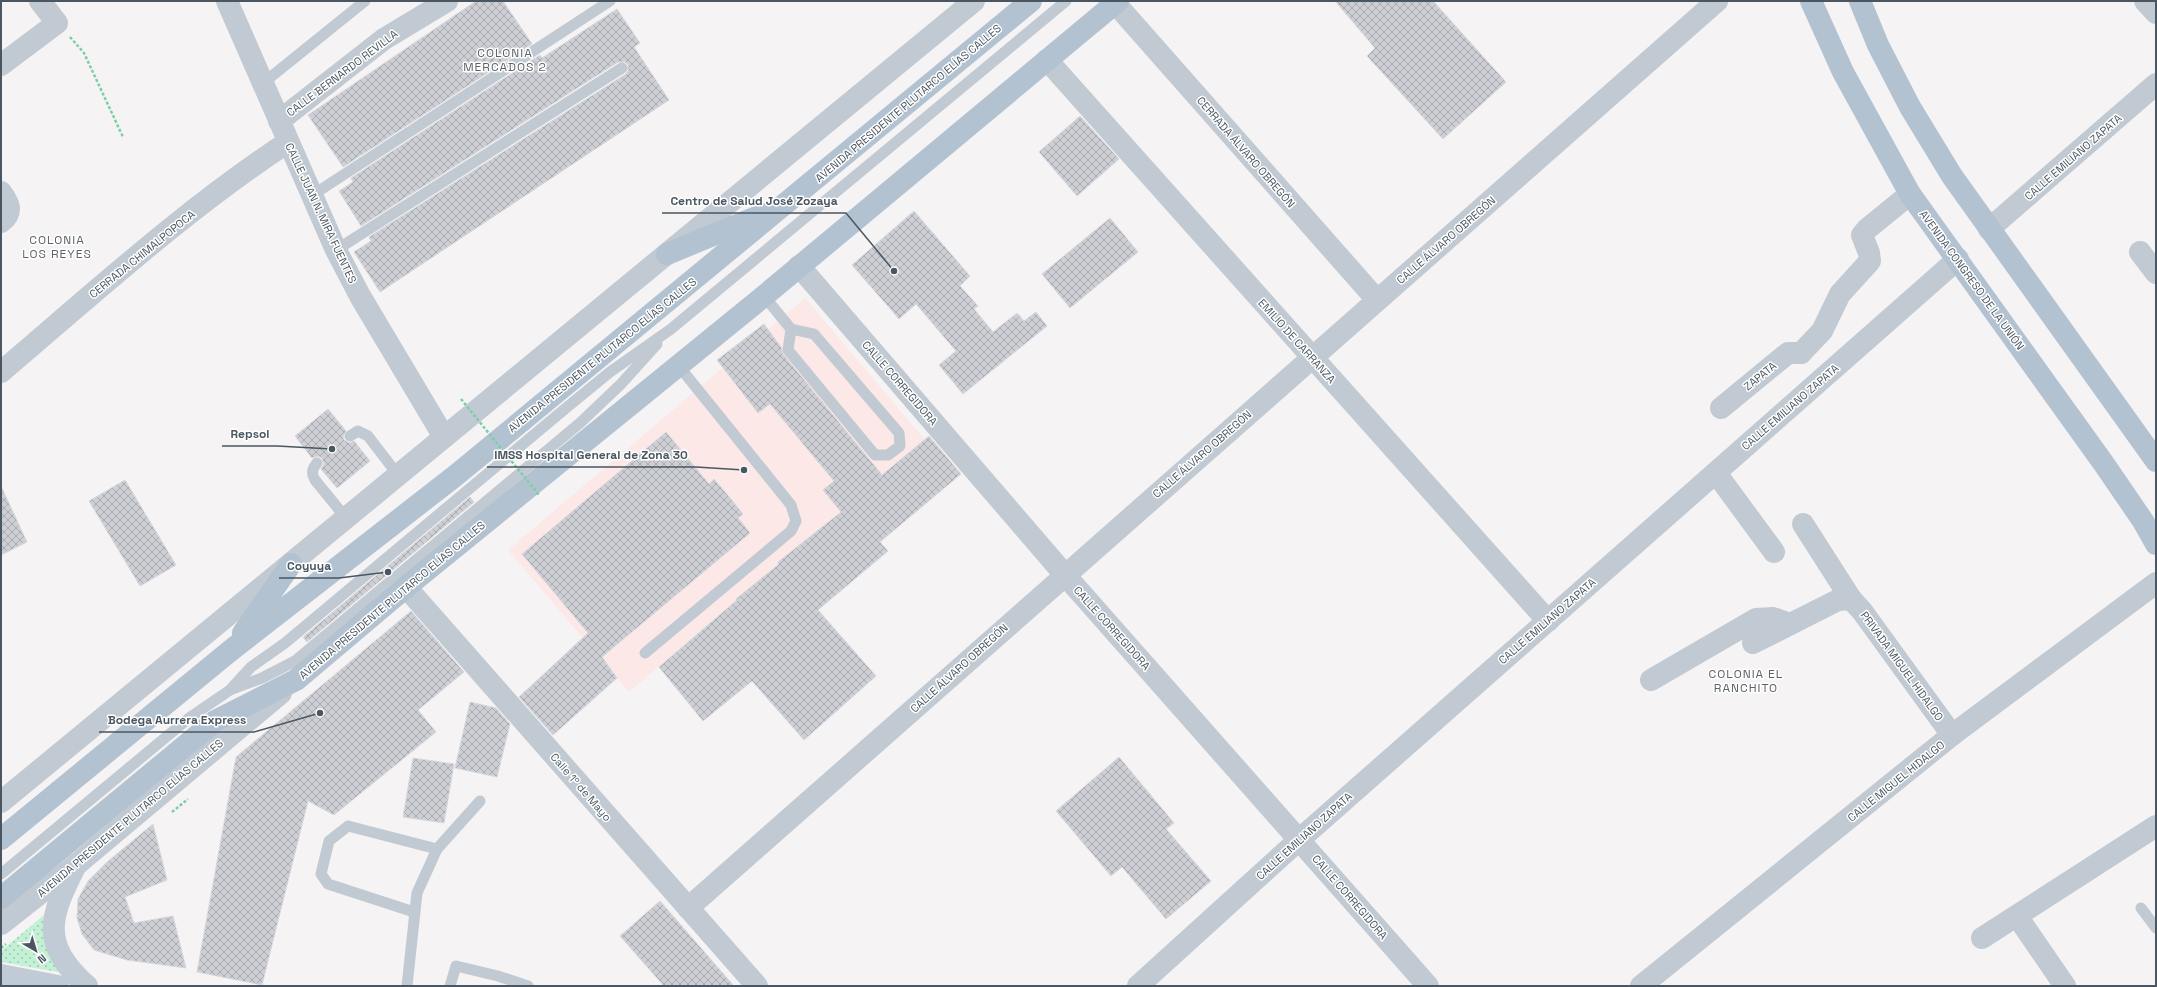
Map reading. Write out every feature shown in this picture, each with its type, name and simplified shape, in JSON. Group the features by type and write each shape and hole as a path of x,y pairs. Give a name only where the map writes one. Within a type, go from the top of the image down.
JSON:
{"main road":[{"name":"AVENIDA PRESIDENTE PLUTARCO ELÍAS CALLES","path":"1,839 230,651 455,476 1031,1"},
{"name":"AVENIDA CONGRESO DE LA UNIÓN","path":"1812,1 1843,72 1910,194 2104,464 2143,521 2156,544"},
{"path":"1860,1 1878,45 1910,107 1952,176 2156,461"},
{"name":"AVENIDA PRESIDENTE PLUTARCO ELÍAS CALLES","path":"1,898 216,721 296,680 406,587 764,296 1116,2"},
{"path":"667,254 785,205"},
{"path":"230,651 291,564"},
{"path":"76,865 55,909 53,933 61,957 68,967 86,986"},
{"path":"7,978 58,986"}],"street":[{"path":"4,56 57,23 40,1"},
{"name":"CALLE JUAN N. MIRA FUENTES","path":"227,1 311,196 336,250 360,296 444,437"},
{"name":"CALLE BERNARDO REVILLA","path":"279,121 384,39 447,1"},
{"path":"1,802 974,1"},
{"name":"CALLE ÁLVARO OBREGÓN","path":"688,908 1717,1"},
{"path":"2145,1 2156,13"},
{"name":"CERRADA ÁLVARO OBREGÓN","path":"1116,2 1377,300"},
{"name":"EMILIO DE CARRANZA","path":"1047,60 1311,358 1548,621"},
{"name":"CALLE EMILIANO ZAPATA","path":"1989,229 2156,84"},
{"name":"CERRADA CHIMALPOPOCA","path":"1,372 150,245 252,167 288,142"},
{"path":"1,192 7,200 10,210 8,216 1,222"},
{"path":"1821,380 1801,353 1822,331 1840,294 1870,261 1862,235 1867,228 1910,194"},
{"path":"2140,252 2156,273"},
{"name":"CALLE EMILIANO ZAPATA","path":"1138,986 1300,839 1958,259"},
{"name":"CALLE CORREGIDORA","path":"799,266 1065,575 1300,839 1428,986"},
{"name":"ZAPATA","path":"1721,408 1788,353 1801,353"},
{"path":"1716,472 1774,552"},
{"name":"PRIVADA MIGUEL HIDALGO","path":"1803,524 1851,599 1862,611 1952,735"},
{"name":"CALLE MIGUEL HIDALGO","path":"1642,986 1952,735 2156,583"},
{"name":"Calle 1º de Mayo","path":"406,587 758,986"},
{"path":"1753,643 1838,600 1851,599"},
{"path":"1651,680 1756,619 1773,618 1790,624"},
{"name":"AVENIDA PRESIDENTE PLUTARCO ELÍAS CALLES","path":"1,924 76,865 296,680"},
{"path":"1982,938 2156,826"},
{"path":"2017,916 2065,986"}],"lane":[{"path":"262,84 365,1"},
{"path":"311,196 610,1"},
{"path":"1,874 189,718 230,690 251,667 284,643 610,372 671,329 1066,1"},
{"path":"336,250 622,68"},
{"path":"764,296 791,329 814,334 899,433 900,446 888,455 875,455 788,350 791,329"},
{"path":"230,690 262,678 295,661 580,422 621,384 671,329"},
{"path":"645,653 791,530 796,522 791,505 678,365"},
{"path":"350,436 358,432 368,436 398,475"},
{"path":"316,463 312,474 315,480 346,518"},
{"path":"406,986 417,893 437,849 480,801"},
{"path":"414,912 328,884 321,874 329,841 348,826 437,849"},
{"path":"2141,908 2156,928"},
{"path":"450,986 456,966 498,976 528,986"}],"path":[{"path":"57,23 84,53 123,137"},
{"path":"461,399 539,495"}],"shaded area":[{"path":"805,298 924,439 629,692 508,550"}],"green space":[{"path":"50,910 60,965 58,972 1,962 1,951"}],"building":[{"path":"476,1 503,1 532,44 343,167 308,115"},
{"path":"1335,1 1433,1 1506,82 1443,139 1367,56 1375,48"},
{"path":"617,9 640,43 634,47 669,100 380,292 354,252 371,241 369,237 626,74 628,71 628,65 625,62 618,62 361,226 339,191 353,182 351,178 540,55 542,58"},
{"path":"1080,116 1119,159 1077,196 1039,152"},
{"path":"914,211 970,276 960,286 978,306 974,309 993,332 1017,313 1024,321 1036,312 1047,326 963,394 939,365 956,351 916,304 899,319 852,265"},
{"path":"1110,218 1138,252 1070,308 1042,274"},
{"path":"764,324 781,347 783,354 882,475 929,436 961,474 880,542 888,551 818,610 876,676 804,740 752,681 703,721 659,667 737,600 736,599 779,564 778,562 841,512 823,490 834,481 770,404 758,413 717,360"},
{"path":"328,409 346,431 343,436 344,440 350,443 354,441 370,461 337,488 321,469 324,464 322,458 318,456 312,458 295,436"},
{"path":"666,432 709,484 714,479 731,499 743,514 738,518 750,533 602,657 617,678 553,735 519,697 588,633 522,554"},
{"path":"125,480 176,565 140,586 89,501"},
{"path":"1,486 27,542 1,555"},
{"path":"470,497 474,502 307,642 303,637"},
{"path":"411,611 464,672 418,710 436,732 334,815 308,801 262,985 197,972 236,757"},
{"path":"470,702 496,708 510,724 497,777 455,768"},
{"path":"1119,757 1174,823 1166,829 1211,881 1166,919 1122,867 1111,876 1056,811"},
{"path":"413,758 454,764 444,823 403,817"},
{"path":"153,824 167,880 125,897 134,923 173,916 186,968 127,960 94,950 82,934 77,918 78,899 88,881 107,862"},
{"path":"660,901 734,986 664,986 620,936"}],"place":[{"name":"Centro de Salud José Zozaya","path":"894,271"},
{"name":"Repsol","path":"332,449"},
{"name":"IMSS Hospital General de Zona 30","path":"744,470"},
{"name":"Coyuya","path":"388,572"},
{"name":"Bodega Aurrera Express","path":"320,713"}],"district":[{"name":"COLONIA MERCADOS 2","path":"505,60"},
{"name":"COLONIA LOS REYES","path":"57,247"},
{"name":"COLONIA EL RANCHITO","path":"1746,681"}]}
